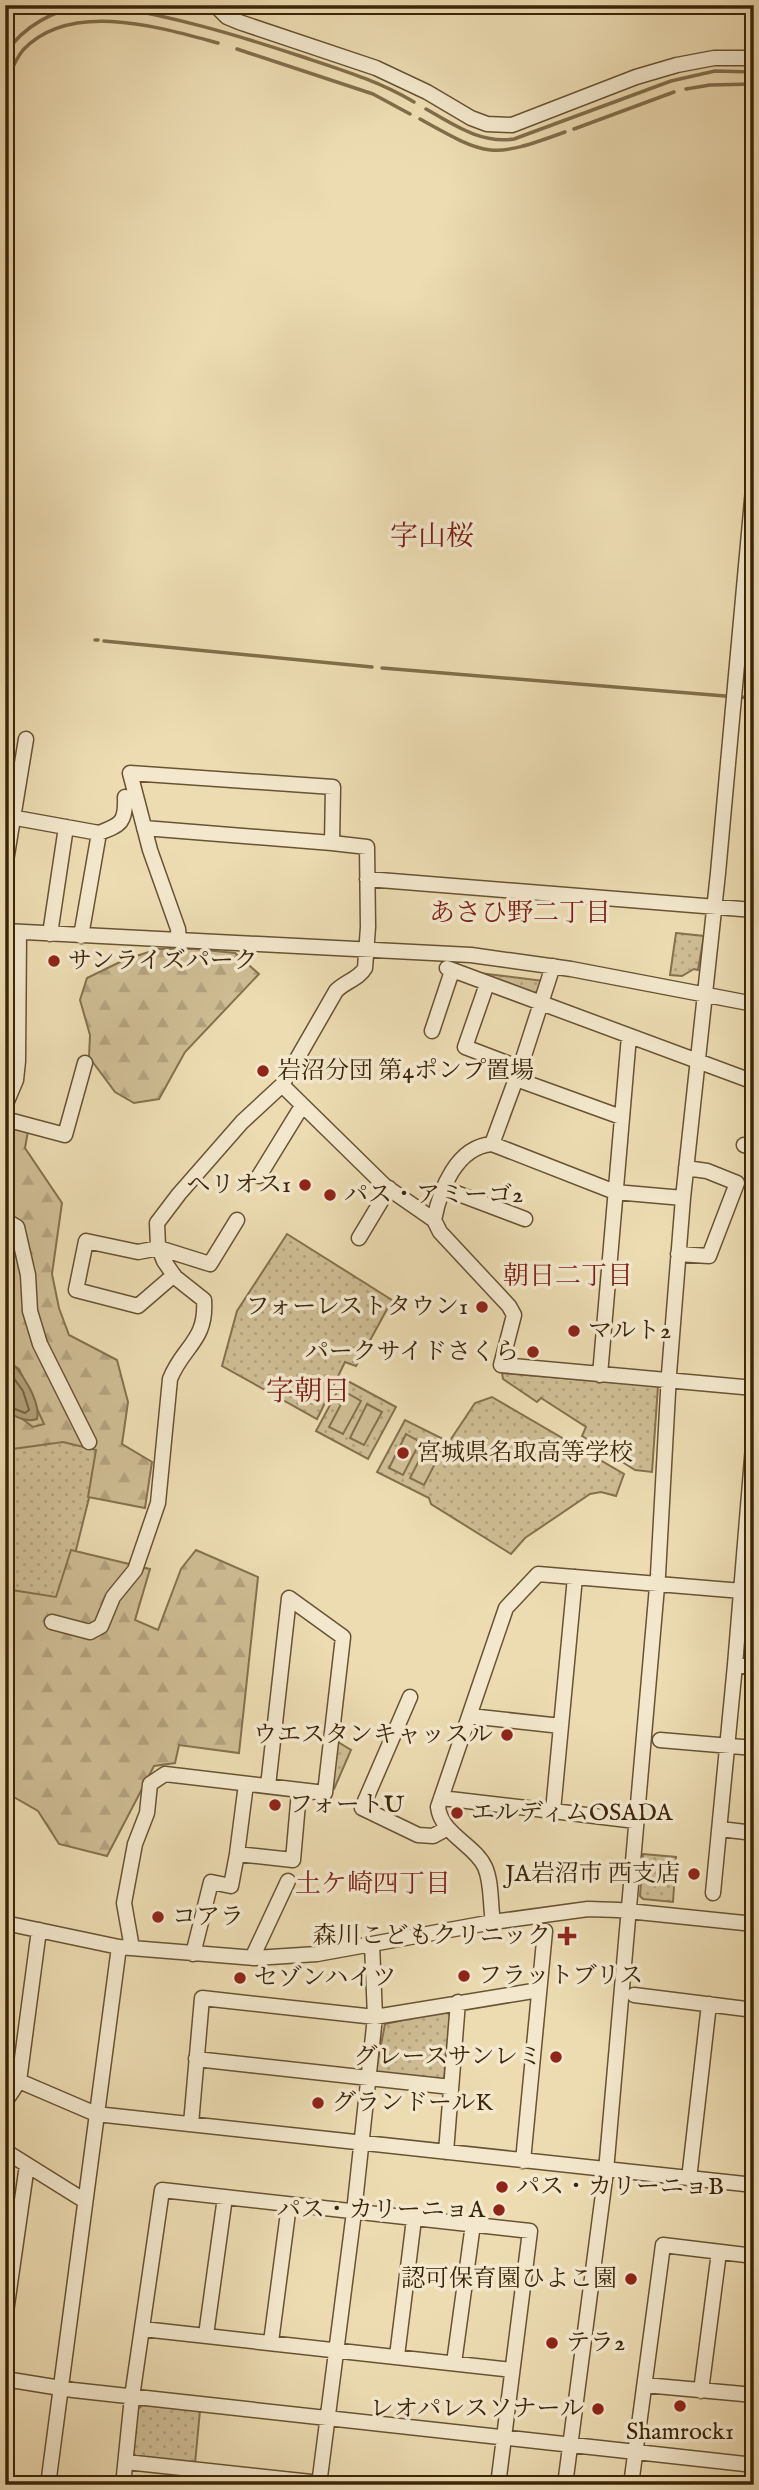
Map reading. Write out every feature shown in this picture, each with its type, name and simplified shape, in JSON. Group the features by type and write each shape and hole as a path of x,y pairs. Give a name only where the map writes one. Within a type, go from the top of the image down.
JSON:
{"street":[{"path":"215,5 227,17 239,22 376,68 487,124 512,125 636,77 677,65 714,58 754,58"},
{"path":"565,2485 606,2171 657,1584 678,1254 754,478"},
{"path":"5,867 9,817 26,739"},
{"path":"179,940 178,929 165,896 130,773 333,788 332,843"},
{"path":"9,817 99,833 123,820 125,797"},
{"path":"50,934 66,827"},
{"path":"52,1622 90,1632 101,1626 113,1597 135,1570 158,1503 170,1379 176,1364 198,1338 205,1315 204,1300 174,1275 159,1248 157,1223 242,1122 282,1085 336,991 342,984 364,971 367,848 145,828"},
{"path":"81,936 99,833"},
{"path":"367,879 754,911"},
{"path":"5,1106 19,1062 12,932 471,955 553,966 754,1004"},
{"path":"492,1144 553,966"},
{"path":"432,1031 449,970 754,1082"},
{"path":"487,984 465,1047 621,1117"},
{"path":"600,1375 629,1036"},
{"path":"5,1119 65,1135 85,1063"},
{"path":"282,1085 389,1188 434,1220 440,1232 509,1306 514,1315 501,1365 754,1388"},
{"path":"259,1176 302,1106"},
{"path":"434,1220 443,1188 453,1170 480,1145 492,1144 615,1192 683,1198"},
{"path":"678,1254 709,1256 737,1184 707,1171 686,1168"},
{"path":"359,1238 389,1188"},
{"path":"443,1188 525,1219"},
{"path":"5,1220 17,1227 24,1250 30,1311 40,1344 89,1442"},
{"path":"174,1275 138,1306 76,1290 86,1241 138,1252 159,1248 210,1264 237,1220"},
{"path":"713,1893 735,1665 747,1591 754,1434"},
{"path":"493,1922 484,1865 449,1828 439,1815 438,1807 506,1608 538,1574 747,1591"},
{"path":"553,1811 575,1577"},
{"path":"48,2485 96,2114 125,1948 124,1903 135,1844 147,1812 150,1784 165,1774 325,1793 343,1637 289,1598 268,1786"},
{"path":"735,1665 754,1667"},
{"path":"411,1697 362,1808 418,1835 433,1836 449,1828"},
{"path":"470,1716 561,1726"},
{"path":"660,1740 754,1748"},
{"path":"193,1954 211,1882 230,1886 246,1784"},
{"path":"237,1854 293,1860 299,1791"},
{"path":"441,1798 636,1821"},
{"path":"720,1829 754,1833"},
{"path":"252,1958 288,1881"},
{"path":"5,1923 125,1948 252,1958 317,1954 493,1922 587,1909 628,1910 754,1924"},
{"path":"5,2102 12,2080 38,1930"},
{"path":"523,2161 545,1931"},
{"path":"319,2484 354,2212 375,2017 372,1944"},
{"path":"191,2124 202,1998 375,2017 539,1990"},
{"path":"634,1995 754,2010"},
{"path":"446,2152 458,2002"},
{"path":"689,2179 709,2004"},
{"path":"197,2059 451,2087"},
{"path":"12,2080 96,2114 754,2185"},
{"path":"5,2151 85,2201"},
{"path":"5,2319 27,2165"},
{"path":"123,2485 132,2397 162,2190 530,2231 498,2485"},
{"path":"206,2336 225,2197"},
{"path":"271,2342 289,2205"},
{"path":"397,2356 414,2219"},
{"path":"454,2363 473,2224"},
{"path":"631,2485 663,2245 754,2256"},
{"path":"701,2391 719,2252"},
{"path":"143,2329 512,2370"},
{"path":"5,2379 61,2389 754,2465"},
{"path":"645,2385 754,2395"},
{"path":"126,2462 254,2480 339,2485"},
{"path":"188,2485 190,2469"}],"green space":[{"path":"676,933 704,936 698,970 694,969 682,976 670,975"},
{"path":"158,949 235,953 259,974 185,1052 159,1099 134,1103 115,1092 89,1057 90,1035 80,1000 87,978 124,960"},
{"path":"471,972 544,981 533,994"},
{"path":"5,1126 28,1131 25,1148 62,1203 52,1274 59,1308 69,1335 117,1360 128,1402 122,1444 152,1462 145,1508 88,1497 96,1450 63,1442 5,1450 5,1406 33,1427 44,1424 19,1369 5,1360"},
{"path":"5,1211 101,1450 53,1642 5,1705"},
{"path":"287,1234 392,1300 356,1366 345,1362 317,1419 222,1366 237,1311"},
{"path":"502,1373 658,1386 652,1472 635,1470 582,1436 586,1427 541,1398 537,1402 503,1379"},
{"path":"344,1379 396,1407 368,1459 316,1431"},
{"path":"347,1393 361,1401 343,1434 329,1427"},
{"path":"492,1397 624,1474 616,1496 601,1492 590,1494 525,1538 511,1554 431,1504 429,1498 377,1472 405,1420 449,1442 475,1403"},
{"path":"367,1404 382,1412 364,1445 350,1438"},
{"path":"406,1434 420,1442 403,1475 389,1468"},
{"path":"427,1445 441,1452 424,1485 410,1478"},
{"path":"71,1550 150,1569 135,1620 158,1630 181,1569 196,1550 258,1577 239,1753 179,1745 175,1763 154,1766 107,1856 59,1844 38,1811 5,1792 5,1589 56,1597"},
{"path":"338,1742 351,1750 334,1789 330,1788"},
{"path":"643,1854 676,1857 673,1902 643,1899 640,1896"},
{"path":"445,2011 450,2015 444,2080 377,2073 385,2024"},
{"path":"143,2405 200,2410 195,2464 138,2458 132,2452 138,2409"}],"water":[{"path":"5,1358 17,1369 33,1395 37,1419 25,1420 5,1411"}],"waterway":[{"path":"5,54 21,35 40,21 62,11 86,5"},
{"path":"103,5 178,20 251,40 358,76 414,102"},
{"path":"5,84 23,50 42,35 65,26 116,22 169,30 218,43"},
{"path":"237,49 373,94 410,114"},
{"path":"426,109 479,136 514,139 671,81 715,71 754,72"},
{"path":"686,89 710,85 754,84"},
{"path":"574,129 674,92"},
{"path":"420,119 461,141 490,150 521,147 565,132"},
{"path":"104,641 372,667"},
{"path":"382,668 725,696"},
{"path":"742,697 754,699"}],"place":[{"name":"サンライズパーク","path":"54,961"},
{"name":"岩沼分団 第4ポンプ置場","path":"263,1071"},
{"name":"ヘリオス1","path":"305,1185"},
{"name":"パス・アミーゴ2","path":"330,1195"},
{"name":"フォーレストタウン1","path":"482,1307"},
{"name":"マルト2","path":"574,1331"},
{"name":"パークサイドさくら","path":"533,1352"},
{"name":"宮城県名取高等学校","path":"403,1453"},
{"name":"ウエスタンキャッスル","path":"507,1735"},
{"name":"フォートU","path":"275,1805"},
{"name":"エルディムOSADA","path":"457,1813"},
{"name":"JA岩沼市 西支店","path":"694,1874"},
{"name":"コアラ","path":"158,1917"},
{"name":"森川こどもクリニック","path":"567,1936"},
{"name":"フラットブリス","path":"464,1976"},
{"name":"セゾンハイツ","path":"240,1978"},
{"name":"グレースサンレミ","path":"556,2057"},
{"name":"グランドールK","path":"318,2103"},
{"name":"パス・カリーニョB","path":"502,2187"},
{"name":"パス・カリーニョA","path":"499,2210"},
{"name":"認可保育園ひよこ園","path":"631,2279"},
{"name":"テラ2","path":"552,2343"},
{"name":"Shamrock1","path":"680,2406"},
{"name":"レオパレスソナール","path":"598,2409"}],"district":[{"name":"字山桜","path":"432,537"},
{"name":"あさひ野二丁目","path":"520,913"},
{"name":"朝日二丁目","path":"568,1276"},
{"name":"字朝日","path":"308,1392"},
{"name":"土ケ崎四丁目","path":"373,1884"}]}
